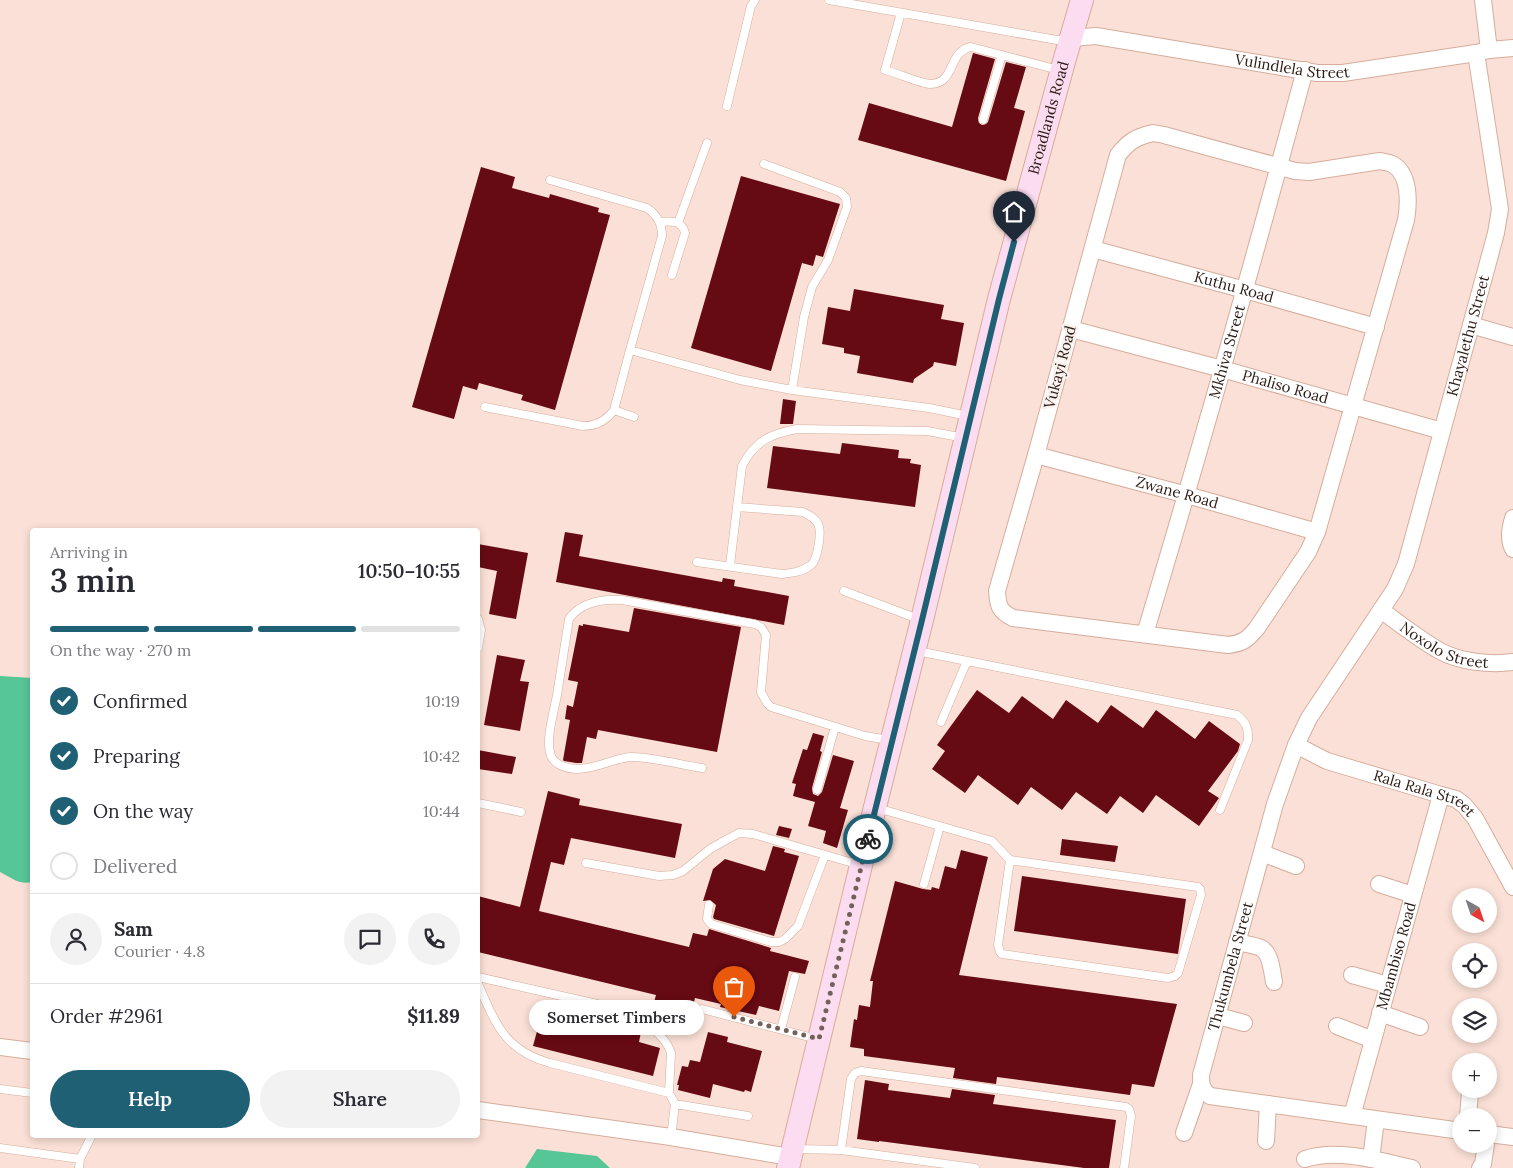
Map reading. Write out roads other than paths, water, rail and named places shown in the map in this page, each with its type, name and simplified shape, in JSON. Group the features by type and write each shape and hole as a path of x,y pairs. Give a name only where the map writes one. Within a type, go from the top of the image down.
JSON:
{"main road":[{"name":"Broadlands Road","path":"790,1158 999,299 1082,0"}],"street":[{"name":"Khayalethu Street","path":"1381,610 1395,589 1406,564 1496,233 1507,205 1483,52 1483,0"},
{"name":"Vulindlela Street","path":"1071,38 1096,36 1317,73 1343,73 1513,48"},
{"name":"Mkhiva Street","path":"1144,634 1187,495 1305,70"},
{"name":"Vukayi Road","path":"1153,133 1279,166 1295,171 1309,172 1380,161 1390,163 1403,174 1409,207 1318,532 1308,552 1257,628 1240,644 1228,645 1013,618 1005,614 1000,608 997,591 1118,154 1127,143 1140,136 1153,133"},
{"name":"Kuthu Road","path":"1093,249 1376,327"},
{"path":"1471,325 1513,337"},
{"name":"Phaliso Road","path":"1071,329 1442,431"},
{"name":"Zwane Road","path":"1036,455 1318,532"},
{"path":"1513,518 1509,532 1513,548"},
{"name":"Noxolo Street","path":"1381,610 1451,656 1486,662 1513,662"},
{"name":"Thukumbela Street","path":"1184,1132 1201,1084 1201,1075 1275,804 1296,745 1309,718 1381,610"},
{"name":"Rala Rala Street","path":"1296,745 1327,761 1441,795 1464,805 1475,818 1513,887"},
{"name":"Mbambiso Road","path":"1352,1116 1441,795"},
{"path":"1262,853 1296,866"},
{"path":"1379,884 1413,895"},
{"path":"1237,942 1262,949 1266,952 1274,982"},
{"path":"1352,975 1388,985"},
{"path":"1380,1013 1420,1027"},
{"path":"1218,1016 1244,1023"},
{"path":"1337,1026 1373,1040"},
{"path":"0,1047 30,1051"},
{"path":"1201,1084 1204,1091 1210,1096 1452,1130"},
{"path":"1266,1141 1268,1104"},
{"path":"480,1110 671,1137 790,1158"},
{"path":"1371,1159 1376,1120"},
{"path":"1497,1135 1513,1137"},
{"path":"1480,1168 1483,1164 1485,1153"},
{"path":"1305,1160 1314,1156 1332,1155 1371,1159 1412,1168"}],"lane":[{"path":"726,106 755,0"},
{"path":"829,0 1057,40 1071,38"},
{"path":"901,13 885,70 928,84 938,83 944,80 949,73 961,50 971,46 1061,71"},
{"path":"983,120 1002,55"},
{"path":"678,223 707,143"},
{"path":"764,164 840,192 846,198 847,207 828,260 812,287 804,317 792,390"},
{"path":"486,407 583,426 600,423 614,410 662,236 660,222 657,216 647,208 550,180"},
{"path":"660,222 678,223 683,227 685,233 672,276"},
{"path":"630,350 740,380 792,390 929,408 969,427"},
{"path":"614,410 634,417"},
{"path":"730,565 742,466 748,454 767,437 780,432 798,429 927,431 969,427"},
{"path":"697,562 730,565 782,574 794,573 810,565 815,560 820,533 820,526 816,519 803,512 737,507"},
{"path":"844,591 922,620"},
{"path":"702,768 631,757 591,768 577,769 567,768 555,761 550,750 550,728 570,619 574,612 584,606 607,599 622,600 755,624 761,627 766,636 761,692 771,707 864,736 892,741"},
{"path":"915,650 1237,716 1245,723 1249,734 1248,740 1220,810"},
{"path":"942,722 966,661"},
{"path":"817,790 835,727"},
{"path":"480,804 521,812"},
{"path":"875,808 992,841 1010,860 1198,886 1201,895 1178,973 1168,978 1002,954 998,945 1010,860"},
{"path":"924,884 940,826"},
{"path":"586,863 659,876 674,875 710,849 739,833 753,834 862,866"},
{"path":"708,905 707,919 711,924 771,942 780,942 798,926 824,854"},
{"path":"480,977 616,1008 631,1014 663,1038 671,1053 669,1094 675,1104 671,1137"},
{"path":"781,1029 795,977"},
{"path":"480,988 500,1031 525,1054 550,1063 669,1094"},
{"path":"702,1008 819,1039"},
{"path":"842,1150 851,1079 855,1073 861,1071 1126,1107 1129,1109 1131,1116 1124,1168"},
{"path":"0,1089 30,1093"},
{"path":"675,1104 748,1116"},
{"path":"79,1168 80,1159 90,1138"},
{"path":"0,1148 80,1159"},
{"path":"790,1158 842,1150 975,1168"}],"place":[{"name":"Somerset Timbers","path":"734,1017"}]}
